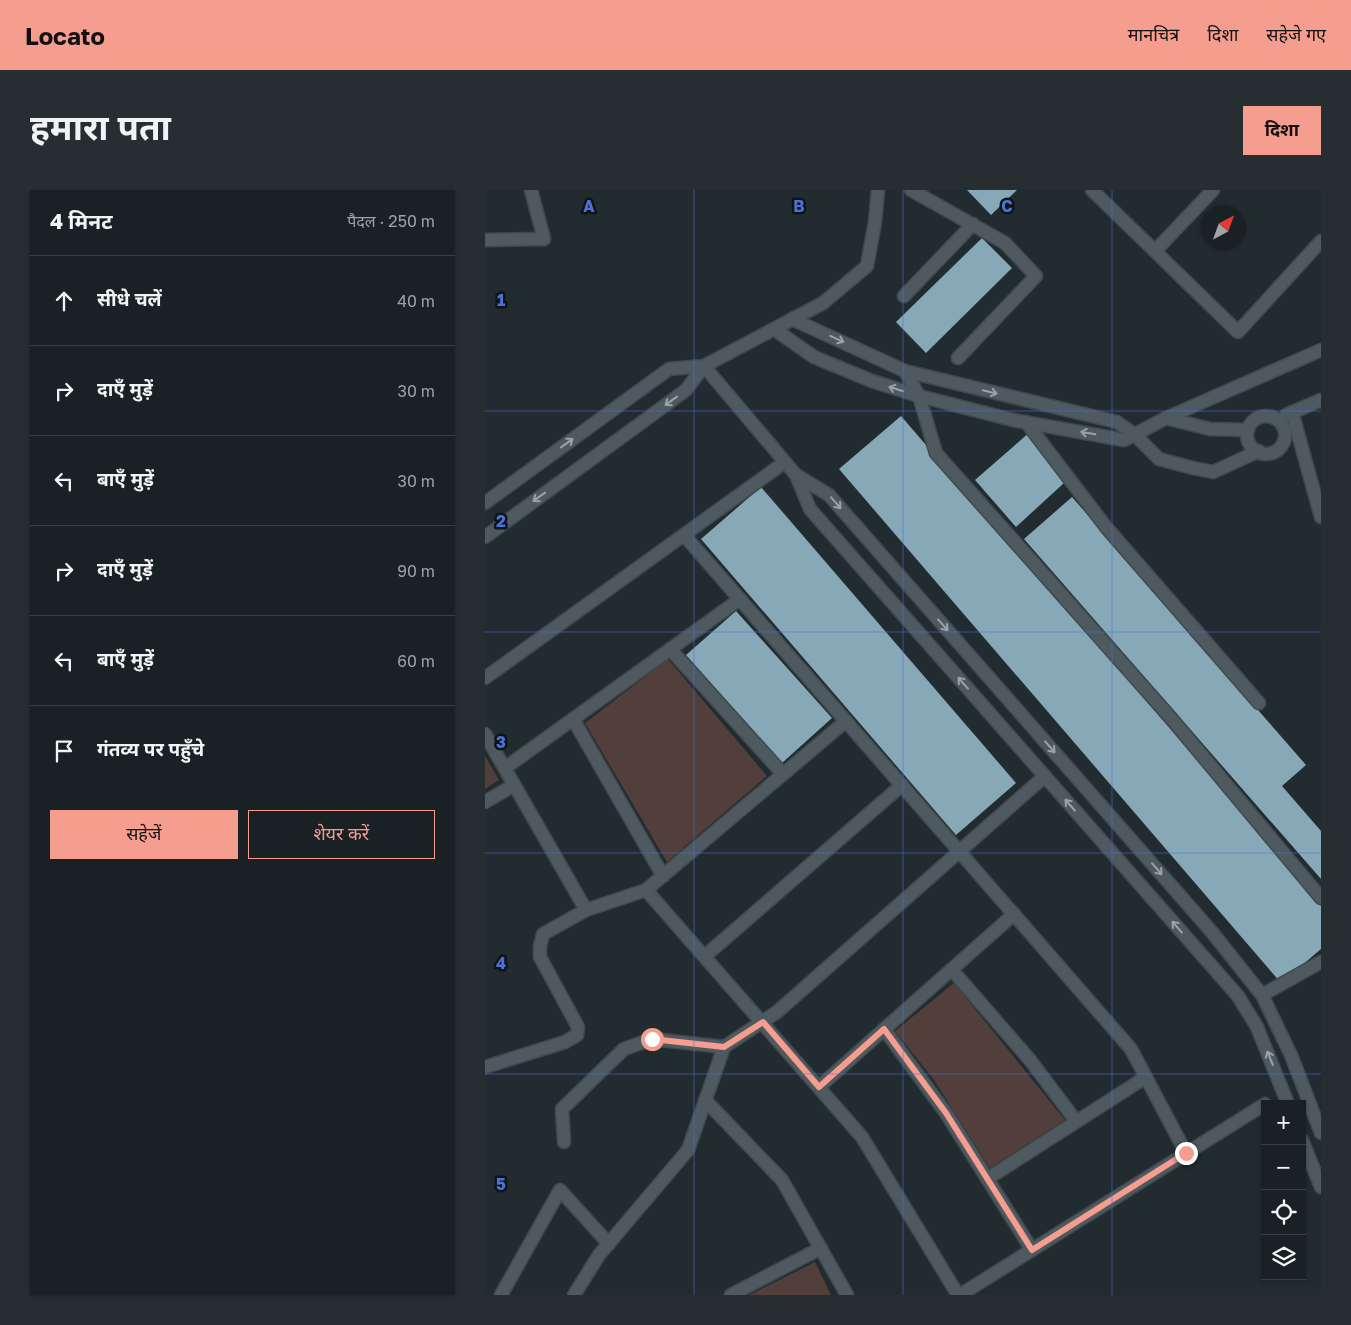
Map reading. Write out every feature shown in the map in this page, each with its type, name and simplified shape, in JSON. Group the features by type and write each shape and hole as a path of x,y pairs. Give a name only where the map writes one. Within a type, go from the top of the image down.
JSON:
{"street":[{"path":"485,240 544,239 531,190"},
{"path":"485,503 669,370 704,366 823,304 867,266 878,190"},
{"path":"911,190 1005,244 1035,276 958,358"},
{"path":"1092,190 1238,332 1318,250"},
{"path":"1155,251 1213,190"},
{"path":"904,296 973,224"},
{"path":"792,319 905,371 1117,422 1135,435 1159,460 1213,472 1259,451"},
{"path":"774,329 813,357 872,381 919,396 1026,422 1124,440 1166,418 1321,350"},
{"path":"704,366 796,475 811,509 1238,996 1257,1027 1286,1098"},
{"path":"485,537 686,390 704,366"},
{"path":"905,371 919,396 936,453 1170,717 1321,898"},
{"path":"1277,419 1321,400"},
{"path":"1292,412 1321,517"},
{"path":"1266,416 1277,419 1284,429 1284,441 1277,450 1265,453 1253,448 1248,437 1248,430 1260,417 1266,416"},
{"path":"1166,418 1210,429 1248,430"},
{"path":"1026,422 1106,527 1259,703"},
{"path":"485,678 785,462"},
{"path":"796,475 829,495 1211,931 1262,995 1291,1055 1321,1133"},
{"path":"683,535 1131,1049 1186,1153"},
{"path":"505,768 740,599"},
{"path":"670,649 783,774"},
{"path":"573,719 663,876"},
{"path":"485,1067 565,1042 577,1035 578,1027 540,957 543,934 586,910 646,890 846,721"},
{"path":"485,734 586,910"},
{"path":"574,1295 599,1255 688,1150 724,1047 777,1012 1045,776"},
{"path":"485,802 514,785"},
{"path":"705,956 901,785"},
{"path":"646,890 862,1137 959,1295 1261,1106"},
{"path":"819,1087 1014,914"},
{"path":"1262,995 1321,962"},
{"path":"951,970 1030,1060 1076,1121"},
{"path":"884,1029 946,1113 1032,1250"},
{"path":"564,1142 562,1109 624,1049 652,1039 724,1047"},
{"path":"987,1178 1146,1077"},
{"path":"705,1100 782,1180 847,1295"},
{"path":"1304,1145 1321,1187"},
{"path":"501,1295 560,1190 609,1244"},
{"path":"731,1295 821,1248"}],"shaded area":[{"path":"668,659 767,776 667,862 585,723"},
{"path":"485,756 499,780 485,789"},
{"path":"954,983 1065,1120 990,1168 934,1080 895,1031"},
{"path":"815,1262 831,1295 749,1295"}],"building":[{"path":"967,190 1017,190 991,215"},
{"path":"982,238 1012,268 926,353 896,322"},
{"path":"901,416 1321,904 1321,949 1281,983 839,469"},
{"path":"1031,431 1064,483 1016,527 975,480"},
{"path":"761,487 1016,783 956,835 701,539"},
{"path":"1072,497 1306,765 1282,786 1321,831 1321,879 1024,539"},
{"path":"736,611 832,718 782,763 686,655"}],"route":[{"path":"652,1039 724,1047 763,1022 819,1087 884,1029 946,1113 1032,1250 1186,1153"}]}
